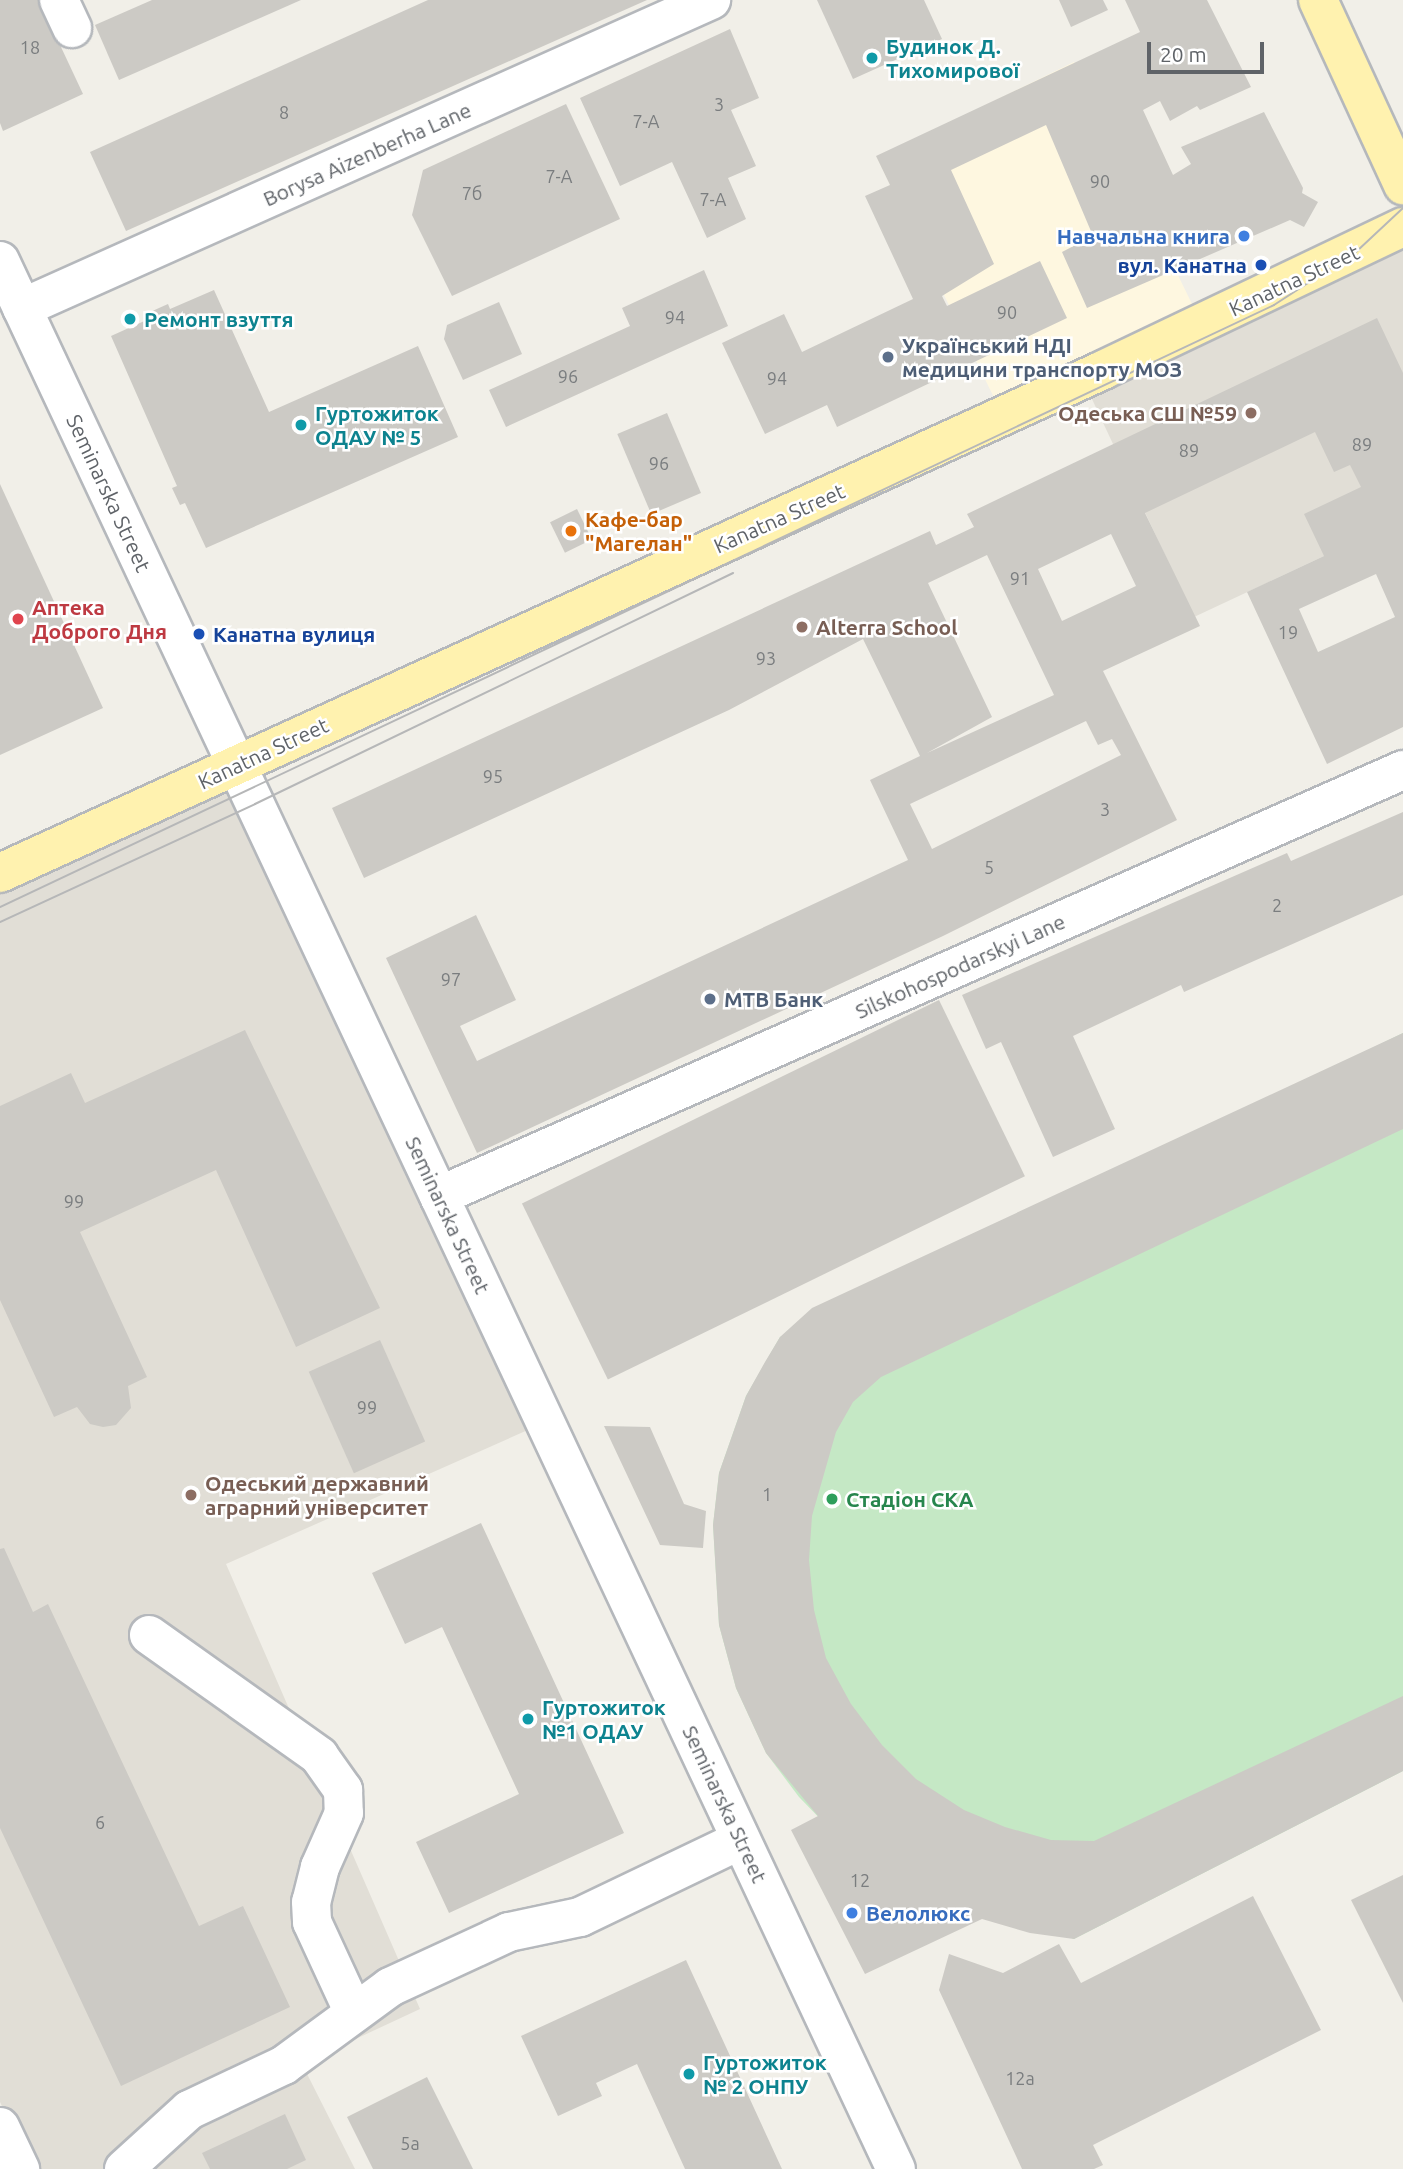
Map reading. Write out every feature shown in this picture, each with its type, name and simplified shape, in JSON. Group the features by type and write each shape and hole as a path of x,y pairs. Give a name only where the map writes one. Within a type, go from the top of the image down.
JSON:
{"main road":[{"path":"1318,0 1402,177"},
{"name":"Kanatna Street","path":"0,873 1103,370 1403,227"}],"street":[{"name":"Borysa Aizenberha Lane","path":"22,308 711,0"},
{"name":"Seminarska Street","path":"0,261 896,2169"},
{"name":"Silskohospodarskyi Lane","path":"439,1196 1403,770"},
{"path":"149,1635 319,1756 343,1790 344,1812 320,1867 311,1902 312,1922 354,2013"},
{"path":"124,2169 189,2110 284,2065 390,1987 509,1932 580,1917 741,1840"},
{"path":"0,2127 20,2169"}],"shaded area":[{"path":"1074,62 1200,320 1003,416 877,158"},
{"name":"Одеська CШ №59","path":"1403,234 1403,519 1194,617 1084,382"},
{"name":"Одеський державний аграрний університет","path":"236,767 539,1425 226,1564 420,2009 302,2064 355,2169 32,2169 0,2102 0,877"}],"green space":[{"path":"1403,1033 1403,1771 1074,1939 832,1831 799,1797 766,1753 736,1688 719,1625 713,1525 719,1473 746,1396 780,1337"}],"building":[{"path":"0,0 39,0 83,94 3,131 0,123"},
{"path":"152,0 301,0 119,80 95,25"},
{"path":"428,0 647,0 126,231 90,152"},
{"name":"Будинок Д. Тихомирової","path":"817,0 924,0 942,39 853,79"},
{"path":"1059,0 1103,0 1108,10 1071,27"},
{"path":"1125,0 1207,0 1251,87 1200,110 1197,106 1170,121 1160,101 1143,110 1173,175 1191,164 1181,147 1264,112 1303,188 1302,193 1318,202 1304,227 1290,220 1087,308 1062,252 1093,236 1046,125 951,170 994,264 942,296 947,306 1040,261 1067,318 837,427 827,405 765,434 722,343 784,314 802,352 913,299 865,196 890,185 876,156 1140,32"},
{"path":"730,29 759,98 731,110 756,166 728,178 746,219 707,238 672,162 620,186 580,98"},
{"path":"566,104 620,219 452,296 412,215 423,170"},
{"path":"704,270 728,326 506,427 489,390 630,326 622,308"},
{"name":"Гуртожиток ОДАУ № 5","path":"214,290 269,412 418,346 458,437 206,548 185,503 180,505 172,488 177,486 111,336 151,318 148,313 159,308 168,304 170,309"},
{"path":"499,302 522,354 463,380 444,339 447,325"},
{"path":"1377,318 1403,373 1403,727 1327,764 1247,592 1324,556 1304,514 1361,487 1350,465 1334,472 1315,432 1145,513 1200,626 1103,671 1177,820 943,936 477,1153 386,958 476,915 516,1000 460,1026 477,1061 908,860 870,780 920,756 863,639 729,710 364,878 332,808 930,531 936,545 974,527 967,514","holes":["1111,534 1136,586 1062,621 1038,569","987,555 1054,695 927,753 992,717 928,583","1376,574 1395,617 1318,652 1299,609","1086,721 1098,745 1112,739 1121,755 932,849 910,804"]},
{"path":"667,413 701,493 651,514 617,434"},
{"path":"0,484 103,708 0,755"},
{"name":"Кафе-бар \"Магелан\"","path":"577,509 592,540 565,553 550,522"},
{"path":"1403,812 1403,895 1184,992 1181,985 1073,1036 1115,1129 1053,1157 1001,1042 986,1049 962,995 1287,853 1291,861"},
{"path":"939,1000 1025,1176 608,1380 522,1203"},
{"path":"245,1030 380,1308 296,1347 216,1170 80,1232 147,1377 128,1386 131,1408 116,1425 103,1427 90,1424 77,1407 54,1417 0,1300 0,1106 71,1073 85,1103"},
{"path":"1403,1033 1403,1129 881,1377 853,1402 836,1432 812,1516 809,1560 814,1610 826,1658 851,1704 882,1745 916,1779 964,1810 1005,1827 1051,1840 1094,1841 1403,1696 1403,1771 1074,1939 1030,1933 982,1919 865,1974 791,1830 818,1816 766,1753 736,1688 719,1625 713,1525 719,1473 746,1396 765,1362 780,1337 812,1308"},
{"path":"380,1340 425,1441 354,1473 309,1372"},
{"path":"604,1426 650,1427 684,1504 706,1511 703,1548 660,1545"},
{"name":"Гуртожиток №1 ОДАУ","path":"481,1523 624,1833 449,1913 416,1842 519,1794 442,1627 405,1644 372,1573"},
{"path":"4,1548 33,1612 48,1604 199,1926 243,1906 290,2007 121,2086 0,1828 0,1549"},
{"path":"1403,1875 1403,2003 1351,1900"},
{"path":"1253,1896 1321,2030 1093,2145 1103,2165 1094,2169 1022,2169 939,1990 949,1954 1003,1973 1059,1944 1081,1983"},
{"name":"Гуртожиток № 2 ОНПУ","path":"686,1960 782,2169 685,2169 637,2064 596,2083 602,2096 558,2116 521,2036"},
{"path":"427,2077 473,2169 373,2169 347,2117"},
{"path":"285,2114 306,2160 287,2169 210,2169 202,2153"}],"tram line":[{"path":"0,907 1274,305 1357,251 1403,208"},
{"path":"0,922 255,804 733,573"}],"place":[{"name":"Будинок Д. Тихомирової","path":"872,58"},
{"name":"Навчальна книга","path":"1244,236"},
{"name":"вул. Канатна","path":"1261,265"},
{"name":"Ремонт взуття","path":"130,319"},
{"name":"Український НДІ медицини транспорту МОЗ","path":"888,357"},
{"name":"Одеська CШ №59","path":"1251,413"},
{"name":"Гуртожиток ОДАУ № 5","path":"301,425"},
{"name":"Кафе-бар \"Магелан\"","path":"571,531"},
{"name":"Аптека Доброго Дня","path":"18,619"},
{"name":"Alterra School","path":"802,627"},
{"name":"Канатна вулиця","path":"199,634"},
{"name":"МТВ Банк","path":"710,999"},
{"name":"Одеський державний аграрний університет","path":"191,1495"},
{"name":"Стадіон СКА","path":"832,1499"},
{"name":"Гуртожиток №1 ОДАУ","path":"528,1719"},
{"name":"Велолюкс","path":"852,1913"},
{"name":"Гуртожиток № 2 ОНПУ","path":"689,2074"}]}
